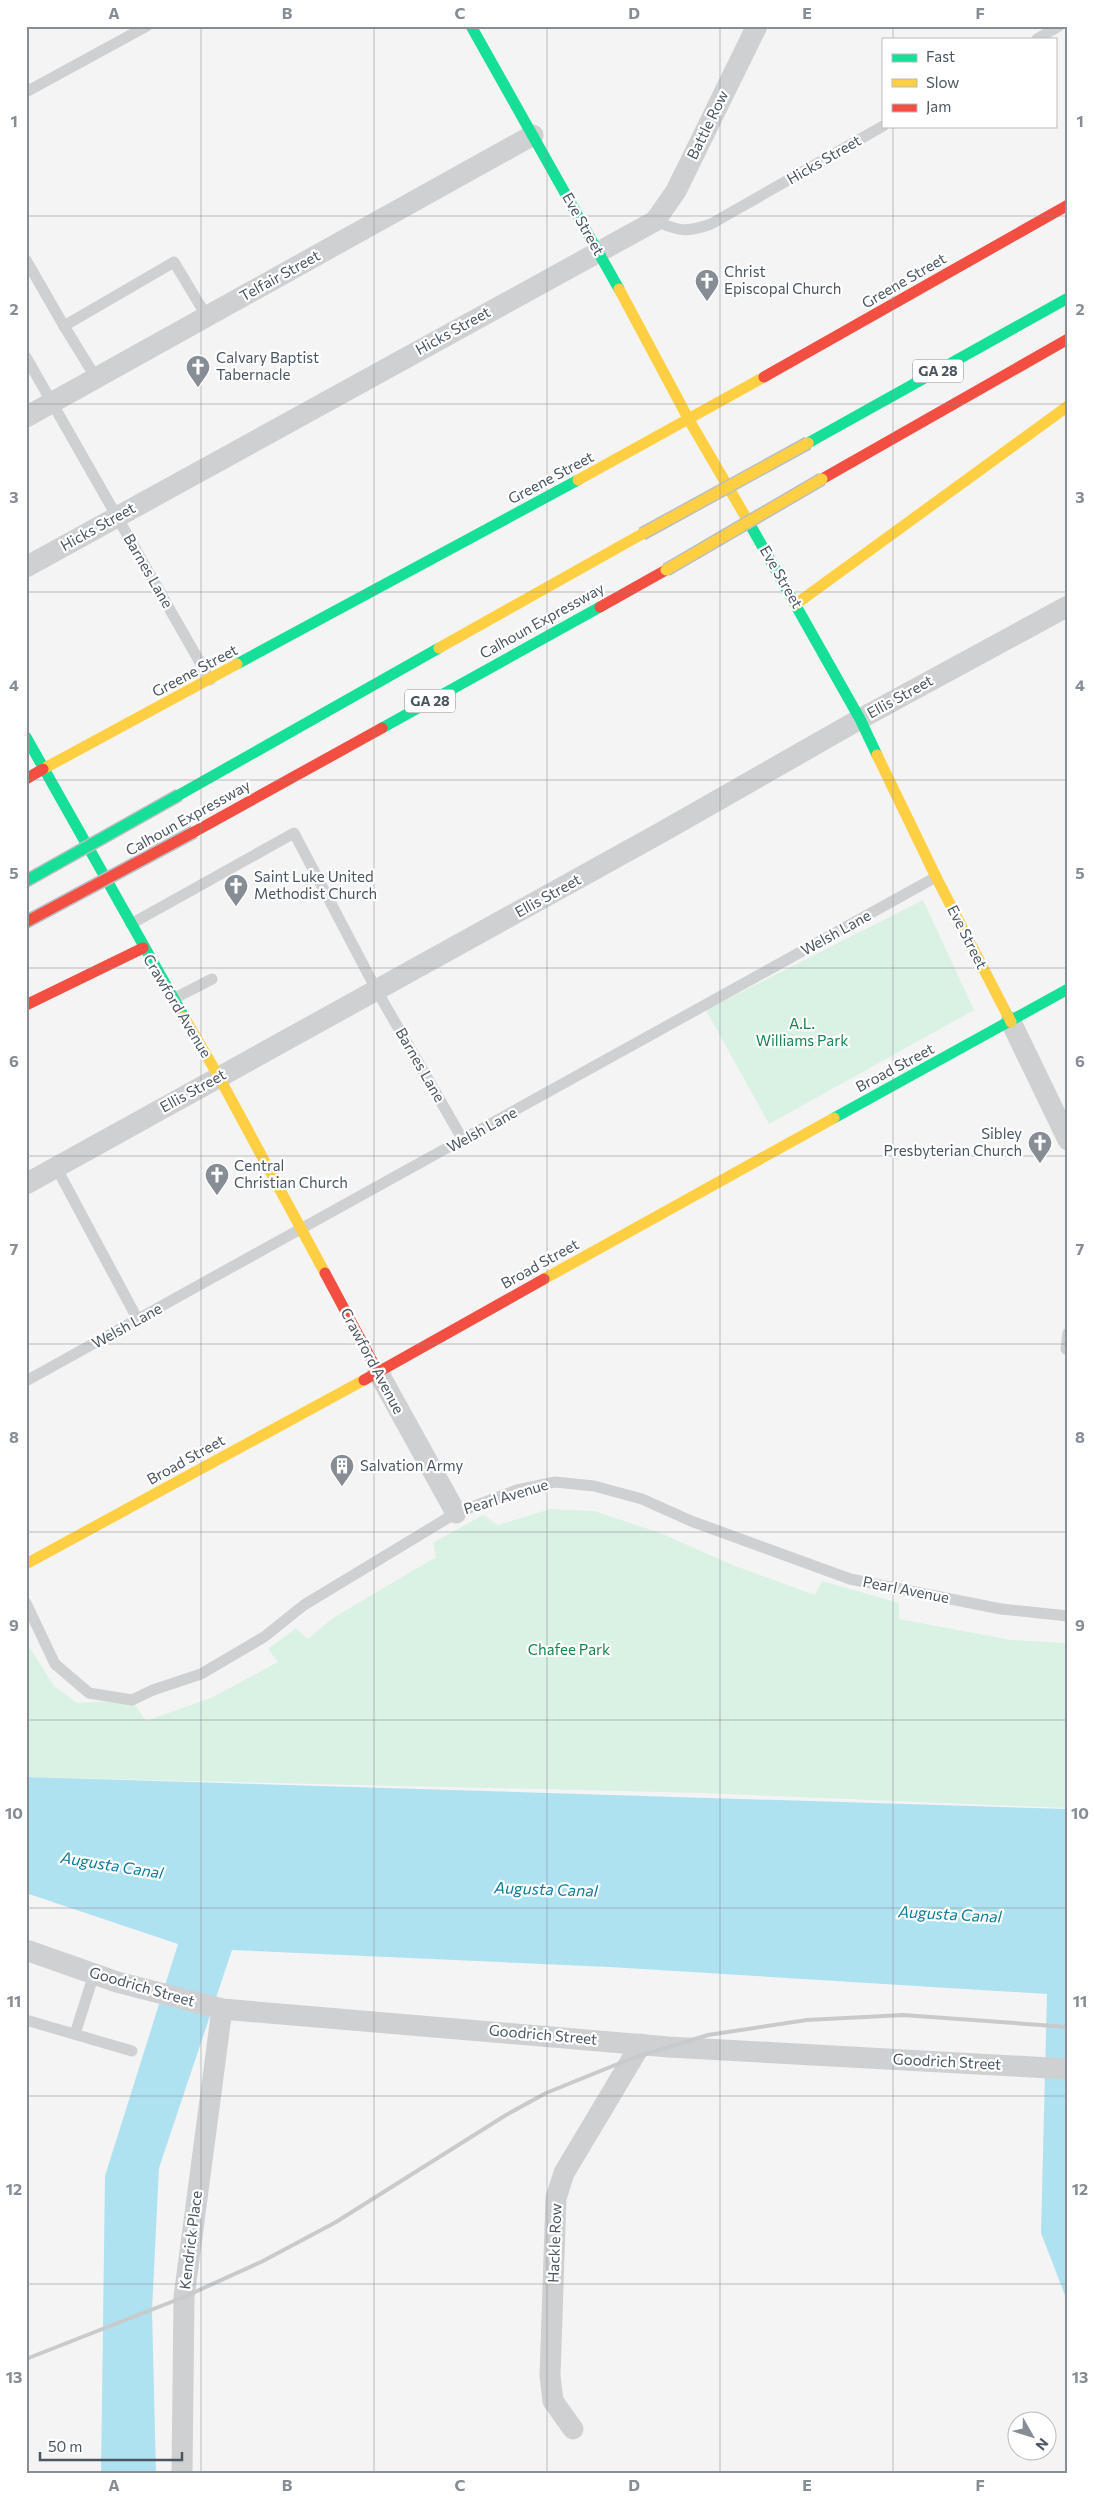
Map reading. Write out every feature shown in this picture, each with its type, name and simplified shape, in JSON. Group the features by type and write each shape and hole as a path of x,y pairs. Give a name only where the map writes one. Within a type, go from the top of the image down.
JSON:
{"main road":[{"name":"Eve Street","path":"471,26 599,251 689,420 796,604 860,719 936,877 1011,1022"},
{"name":"Greene Street","path":"26,779 689,420 1068,206"},
{"name":"Calhoun Expressway","path":"26,880 642,534 808,444 1068,298"},
{"name":"Calhoun Expressway","path":"26,922 194,832 666,570 1068,339"},
{"path":"796,604 1068,406"},
{"name":"Crawford Avenue","path":"26,737 143,948 220,1077 378,1372"},
{"path":"26,1005 143,948"},
{"name":"Broad Street","path":"26,1564 378,1372 708,1186 1011,1022 1068,989"}],"street":[{"name":"Battle Row","path":"655,221 676,191 757,26"},
{"name":"Telfair Street","path":"26,417 534,134"},
{"name":"Hicks Street","path":"26,567 655,221"},
{"name":"Ellis Street","path":"26,1184 662,832 860,719 1068,606"},
{"name":"Eve Street","path":"1011,1022 1068,1140"},
{"name":"Crawford Avenue","path":"378,1372 456,1513"},
{"name":"Goodrich Street","path":"26,1950 150,1991 221,2009 679,2048 1068,2069"},
{"name":"Kendrick Place","path":"182,2473 184,2297 221,2009"},
{"name":"Hackle Row","path":"573,2429 553,2401 550,2376 556,2198 564,2173 641,2044"}],"lane":[{"path":"26,92 147,26"},
{"path":"1039,38 1059,26"},
{"name":"Hicks Street","path":"655,221 678,231 694,230 711,224 882,127"},
{"path":"26,260 96,378"},
{"path":"64,326 174,262 207,317"},
{"name":"Barnes Lane","path":"26,357 54,402 210,680"},
{"name":"Barnes Lane","path":"131,924 294,833 377,990 464,1140"},
{"name":"Welsh Lane","path":"26,1381 302,1230 936,877"},
{"path":"173,999 212,979"},
{"path":"56,1167 138,1320"},
{"path":"1068,1333 1066,1349 1068,1347"},
{"name":"Pearl Avenue","path":"26,1603 55,1664 90,1693 132,1700 153,1690 201,1674 264,1637 304,1605 456,1513 517,1490 555,1482 594,1486 642,1499 691,1521 850,1579 1001,1609 1068,1616"},
{"path":"75,2034 94,1974"},
{"path":"26,2020 132,2051"}],"green space":[{"name":"A.L. Williams Park","path":"923,900 974,1010 769,1124 706,1010"},
{"name":"Chafee Park","path":"550,1509 594,1511 660,1533 735,1566 815,1595 822,1581 899,1603 899,1619 1011,1640 1068,1643 1068,1808 704,1793 26,1777 26,1642 54,1686 77,1703 132,1700 146,1721 213,1697 278,1662 268,1649 296,1628 308,1639 333,1618 436,1557 433,1543 483,1515 498,1525"}],"water":[{"name":"Augusta Canal","path":"26,1777 1068,1809 1068,2303 1041,2233 1047,1994 610,1967 232,1950 159,2168 152,2310 156,2473 101,2473 105,2176 178,1944 26,1893"}],"railway":[{"path":"26,2359 184,2297 263,2261 336,2222 506,2115 546,2093 630,2059 708,2035 807,2020 903,2015 1068,2027"}],"traffic: fast":[{"path":"471,26 619,289"},
{"path":"808,443 1068,298"},
{"path":"237,664 578,480"},
{"path":"748,521 860,719 877,755"},
{"path":"382,728 600,607"},
{"path":"179,795 439,648"},
{"path":"26,737 184,1017"},
{"path":"26,881 179,795"},
{"path":"834,1118 1068,989"}],"traffic: slow":[{"path":"619,289 689,420 748,521"},
{"path":"578,480 764,377"},
{"path":"796,604 1068,406"},
{"path":"642,534 808,443"},
{"path":"666,570 822,479"},
{"path":"439,648 642,534"},
{"path":"43,769 237,664"},
{"path":"877,755 936,877 1011,1022"},
{"path":"184,1017 219,1077 325,1273"},
{"path":"544,1279 834,1118"},
{"path":"26,1564 364,1380"}],"traffic: jam":[{"path":"764,377 1068,205"},
{"path":"822,479 1068,339"},
{"path":"600,607 666,570"},
{"path":"194,832 382,728"},
{"path":"26,779 43,769"},
{"path":"26,922 194,832"},
{"path":"26,1005 143,948"},
{"path":"325,1273 378,1372"},
{"path":"364,1380 544,1279"}],"place":[{"name":"Christ Episcopal Church","path":"707,302"},
{"name":"Calvary Baptist Tabernacle","path":"198,388"},
{"name":"Saint Luke United Methodist Church","path":"236,907"},
{"name":"Sibley Presbyterian Church","path":"1040,1164"},
{"name":"Central Christian Church","path":"217,1196"},
{"name":"Salvation Army","path":"342,1487"}]}
